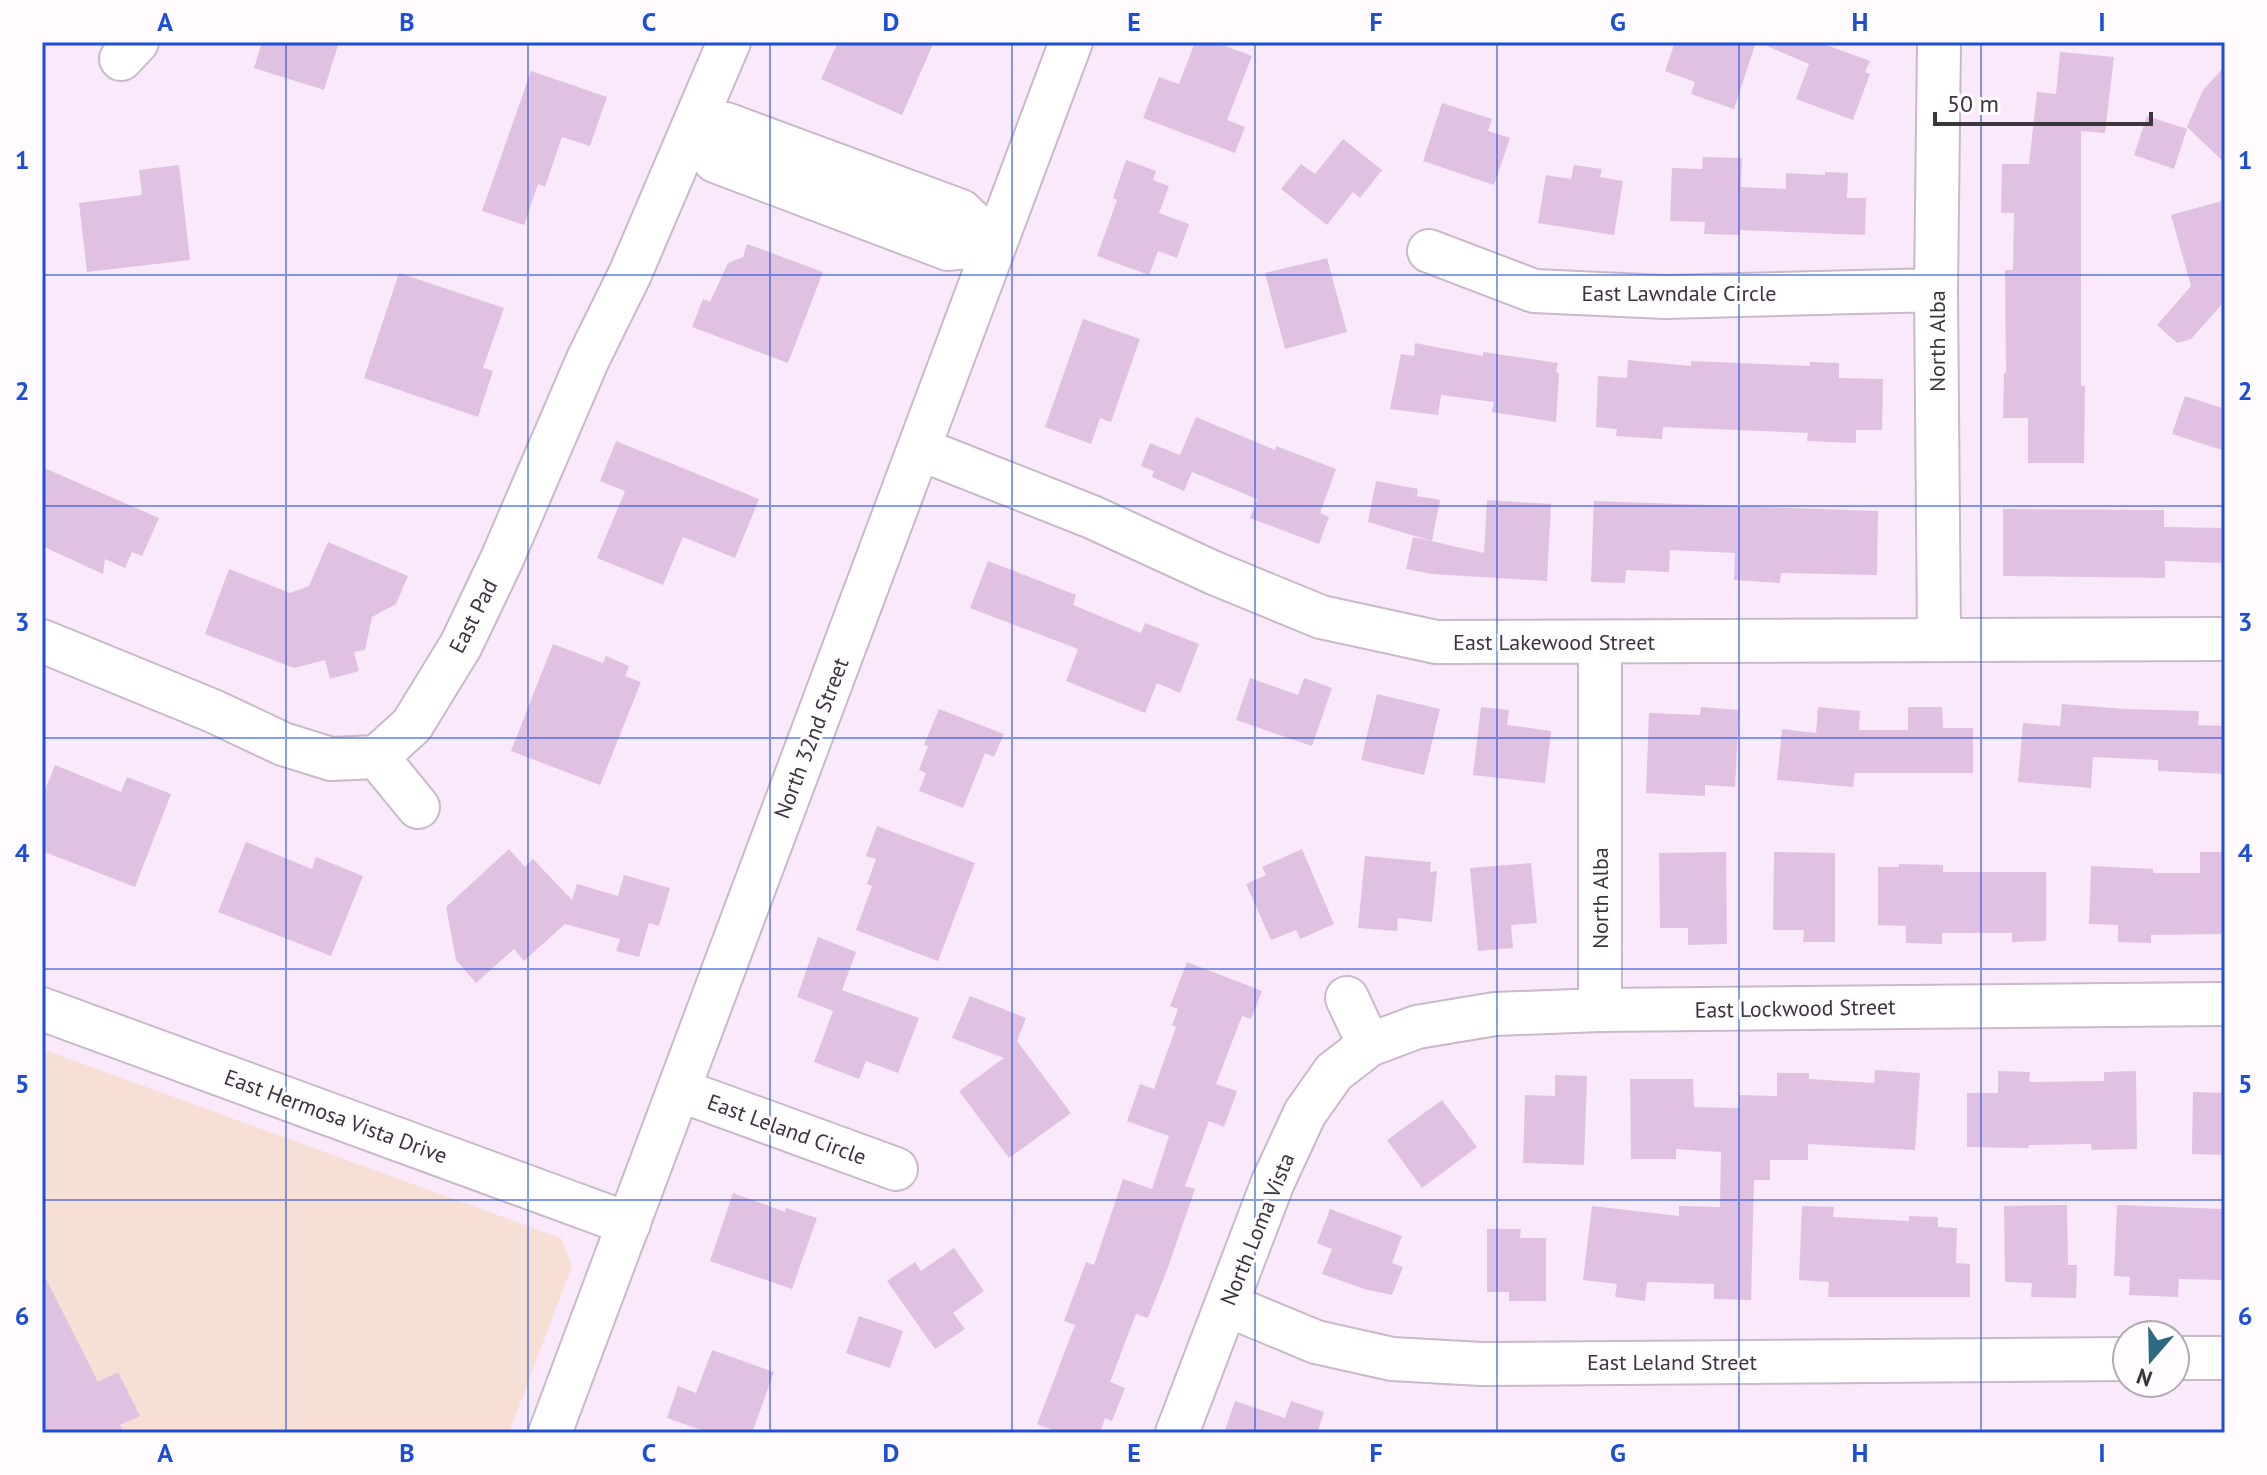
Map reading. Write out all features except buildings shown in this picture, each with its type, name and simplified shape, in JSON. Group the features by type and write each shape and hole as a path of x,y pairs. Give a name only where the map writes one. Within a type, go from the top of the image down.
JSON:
{"street":[{"name":"East Pad","path":"377,757 412,725 461,645 502,559 588,359 630,274 729,42"},
{"name":"North 32nd Street","path":"550,1433 1071,42"},
{"name":"North Alba","path":"1939,42 1936,290 1939,639"},
{"path":"691,133 715,161 948,249 995,244"},
{"name":"East Lawndale Circle","path":"1429,251 1534,291 1666,297 1936,290"},
{"name":"East Lakewood Street","path":"920,449 1092,517 1214,573 1321,617 1436,642 2225,639"},
{"path":"42,641 213,711 283,744 331,759 377,757 418,807"},
{"name":"North Alba","path":"1600,643 1600,1010"},
{"path":"1347,998 1369,1045"},
{"name":"East Lockwood Street","path":"1369,1045 1417,1027 1495,1014 1600,1010 2225,1004"},
{"name":"East Hermosa Vista Drive","path":"42,1009 629,1224"},
{"name":"North Loma Vista","path":"1177,1433 1273,1182 1305,1113 1334,1072 1369,1045"},
{"name":"East Leland Circle","path":"679,1090 896,1169"},
{"name":"East Leland Street","path":"1227,1305 1316,1342 1392,1359 1452,1362 2111,1359"},
{"path":"2191,1358 2225,1358"}],"shaded area":[{"path":"42,1049 561,1238 572,1266 509,1433 42,1433"}]}
